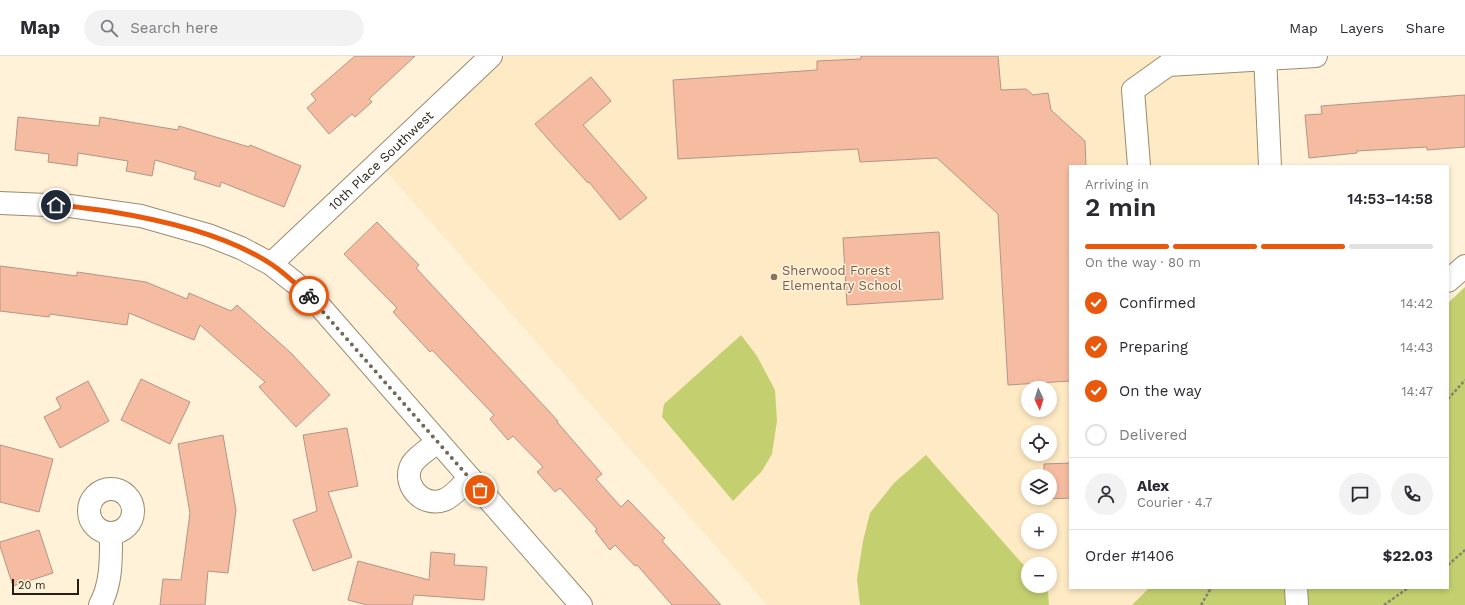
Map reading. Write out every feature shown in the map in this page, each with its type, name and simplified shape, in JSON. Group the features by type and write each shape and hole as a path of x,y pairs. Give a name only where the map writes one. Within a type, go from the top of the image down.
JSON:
{"street":[{"name":"10th Place Southwest","path":"271,264 491,56"},
{"path":"1138,165 1132,90 1168,65 1316,56"},
{"path":"1265,58 1270,165"},
{"path":"0,203 70,206 141,216 208,235 241,248 271,264 317,303 581,605"},
{"path":"1449,280 1465,266"},
{"path":"438,442 412,464 409,472 410,481 418,496 435,502 443,500 450,496 470,478"},
{"path":"100,605 106,592 110,575 111,533"},
{"path":"1296,589 1297,605"}],"path":[{"path":"1449,398 1465,380"},
{"path":"1449,564 1465,550"},
{"path":"1201,605 1210,589"},
{"path":"1384,605 1407,589"}],"shaded area":[{"name":"Sherwood Forest Elementary School","path":"491,56 1265,56 1270,165 1069,165 1069,589 1148,589 1132,605 767,605 379,163"}],"green space":[{"path":"1465,287 1465,605 1132,605 1148,589 1449,589 1449,302"},
{"path":"741,335 757,356 775,390 777,421 772,454 762,471 733,501 662,417 664,404"},
{"path":"926,455 1021,562 1021,593 1048,593 1049,605 860,605 857,579 863,541 870,513 894,483"}],"building":[{"path":"355,56 415,56 369,99 372,102 355,117 352,114 329,134 307,108 316,100 311,94"},
{"path":"861,56 998,56 1001,90 1026,89 1033,95 1048,93 1051,110 1085,141 1086,165 1069,165 1069,381 1021,381 1021,384 1008,385 998,214 937,158 860,162 858,149 678,159 673,80 817,70 817,61 861,59"},
{"path":"591,77 611,101 583,125 647,198 620,220 589,182 588,183 535,124"},
{"path":"1465,95 1465,147 1427,150 1427,147 1357,151 1357,153 1309,158 1305,115 1322,114 1321,106"},
{"path":"18,117 99,126 100,117 178,130 179,126 249,147 250,145 301,166 284,207 221,182 220,187 194,179 196,172 155,160 152,176 126,171 128,161 78,153 77,166 48,162 49,154 15,150"},
{"path":"377,222 419,265 416,268 558,421 557,422 602,474 596,479 621,507 628,500 665,538 662,541 721,605 672,605 637,565 635,566 615,545 610,550 595,531 597,529 560,488 555,492 537,472 543,467 513,436 508,440 490,419 494,415 432,350 430,352 393,312 397,308 344,254"},
{"path":"939,232 943,299 847,305 843,238"},
{"path":"0,266 77,276 77,272 146,282 187,299 189,293 231,311 237,305 291,353 330,395 296,427 259,387 265,382 200,325 194,340 129,313 127,325 50,314 49,317 0,311"},
{"path":"141,379 190,402 170,444 121,420"},
{"path":"88,381 109,421 60,448 44,417 61,408 56,398"},
{"path":"347,428 358,486 328,492 352,557 313,571 293,520 317,511 303,435"},
{"path":"223,435 236,510 228,573 208,571 205,605 160,605 163,579 181,580 190,513 178,444"},
{"path":"0,445 53,459 39,512 0,502"},
{"path":"1069,463 1069,498 1057,499 1057,469 1044,469 1044,464"},
{"path":"39,530 53,573 13,586 0,542"},
{"path":"431,552 455,554 454,565 487,567 484,600 414,595 412,605 367,605 348,600 358,561 429,580"}],"way so far":[{"path":"309,296 317,303 480,490"}],"place":[{"name":"Sherwood Forest Elementary School","path":"774,277"}],"route":[{"path":"56,205 141,216 208,235 241,248 271,264 309,296"}]}
